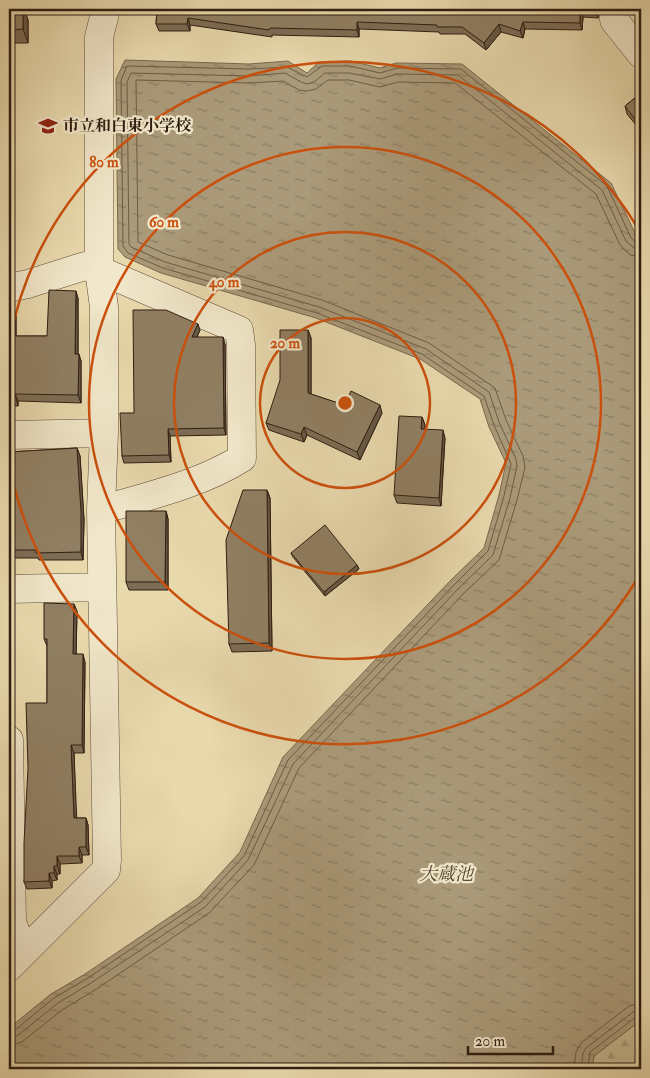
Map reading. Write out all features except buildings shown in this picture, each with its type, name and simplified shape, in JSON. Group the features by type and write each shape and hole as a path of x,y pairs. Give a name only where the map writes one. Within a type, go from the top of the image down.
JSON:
{"street":[{"path":"18,958 106,870 107,860 101,510 104,433 104,307 99,270 99,37 106,9"},
{"path":"614,9 614,20 641,54"},
{"path":"9,288 85,266 99,270 239,330 242,354 242,458 229,467 169,490 101,510"},
{"path":"9,435 104,433"},
{"path":"9,589 102,587"},
{"path":"9,740 12,922 16,934 18,958"}],"green space":[{"path":"641,1020 641,1069 592,1069 594,1056"}],"water":[{"name":"大蔵池","path":"125,60 249,64 288,61 307,73 319,62 351,61 380,68 396,63 462,64 611,183 636,235 641,240 641,1020 594,1056 592,1069 9,1069 9,1028 51,994 85,974 198,898 240,852 283,757 450,581 484,548 506,463 489,427 480,399 420,359 316,318 161,273 125,257 118,249 116,79"}],"place":[{"name":"市立和白東小学校","path":"48,126"}]}
